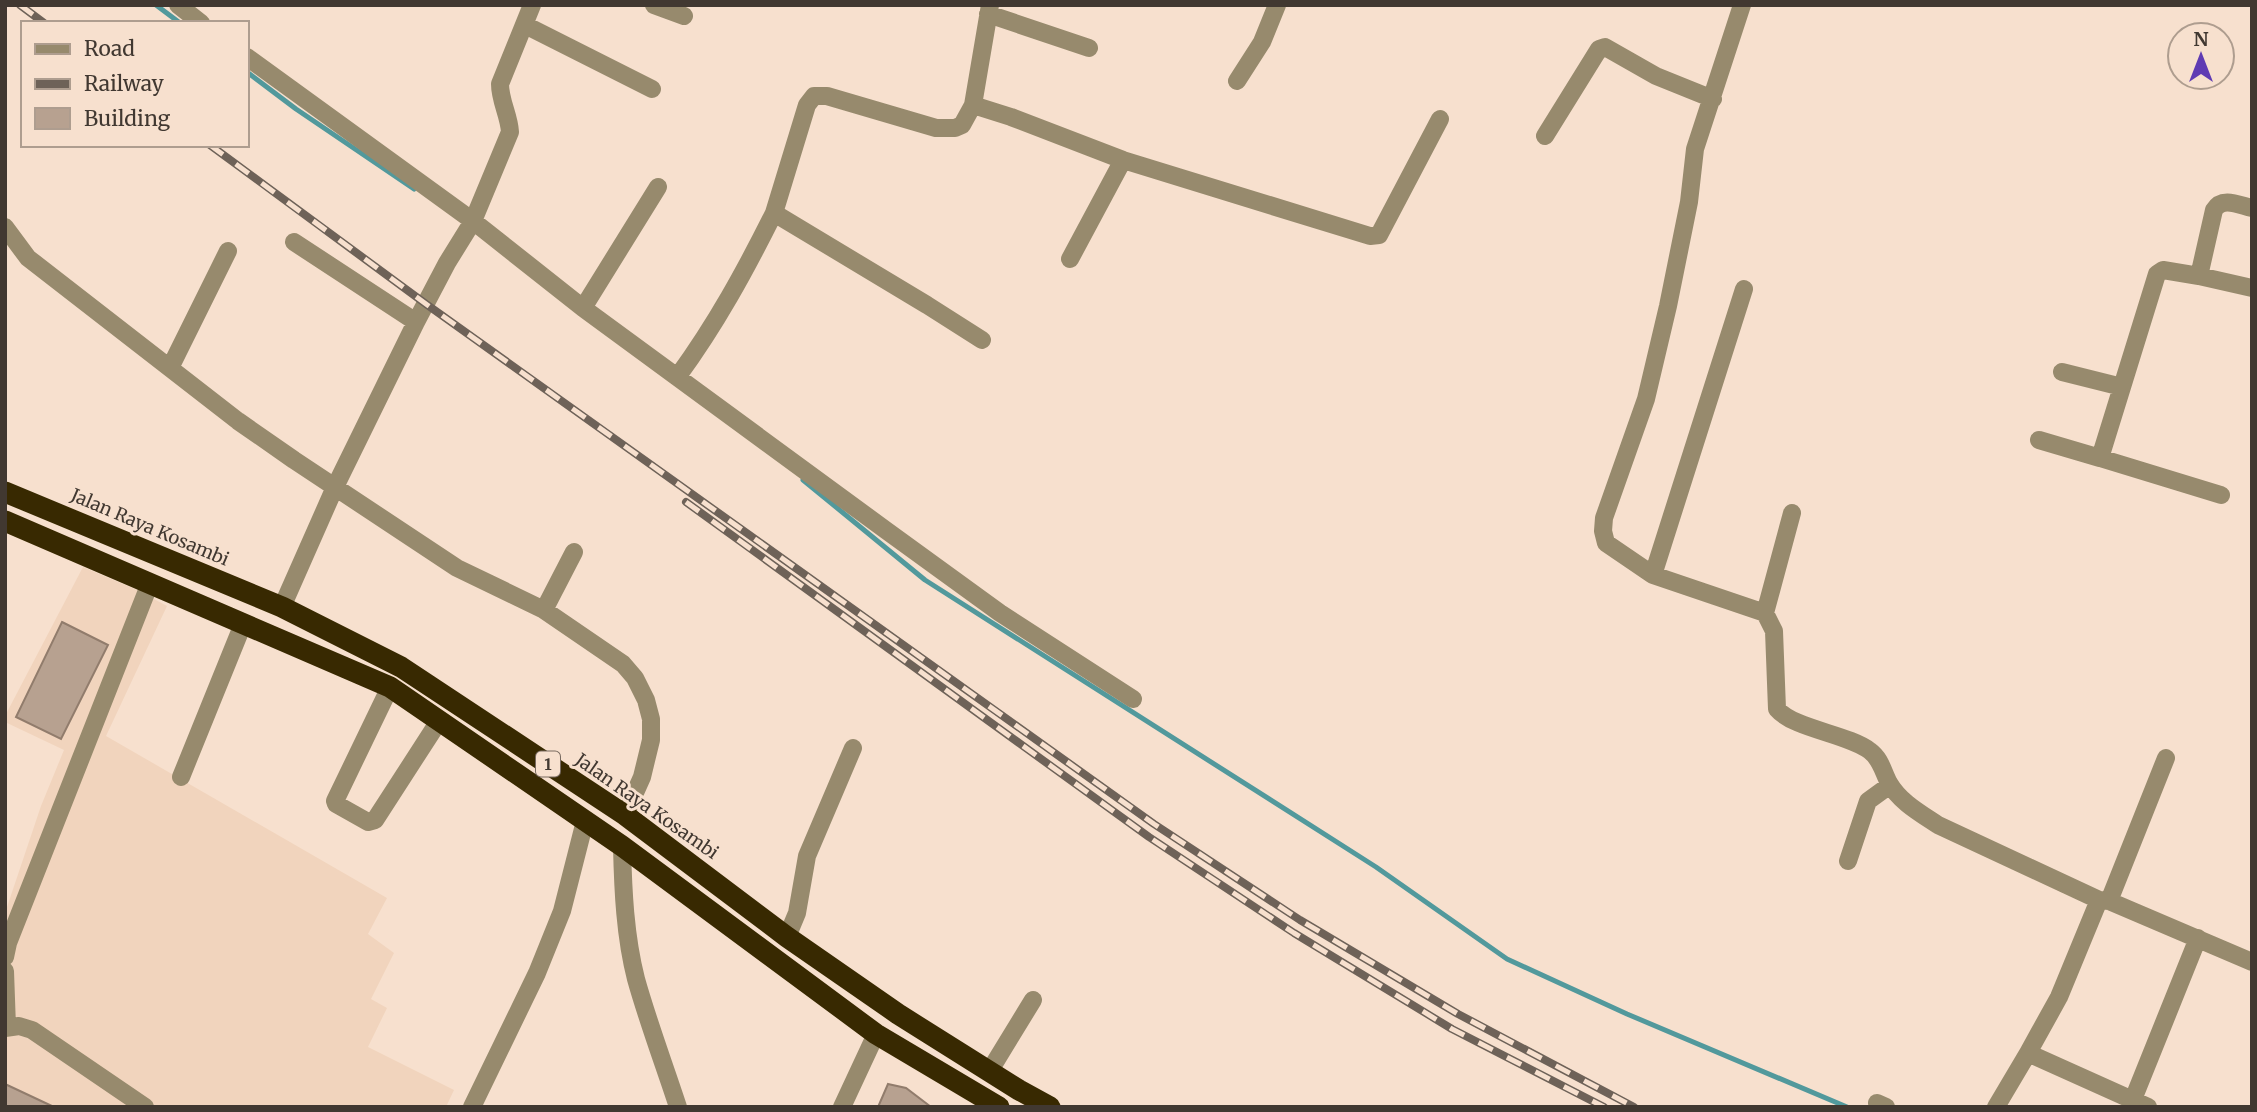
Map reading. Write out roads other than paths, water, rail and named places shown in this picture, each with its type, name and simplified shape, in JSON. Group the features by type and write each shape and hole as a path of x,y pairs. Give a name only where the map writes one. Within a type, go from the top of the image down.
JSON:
{"highway":[{"name":"Jalan Raya Kosambi","path":"5,492 282,607 401,667 625,815 788,937 898,1014 1050,1107"},
{"name":"1","path":"5,522 390,687 622,846 876,1034 999,1107"}],"street":[{"path":"178,5 198,21"},
{"path":"282,607 335,487 416,322 447,263 471,225 510,132 500,84 532,5"},
{"path":"654,5 684,16"},
{"path":"1742,5 1695,149 1684,228 1646,399 1603,525 1606,543 1653,575 1765,613"},
{"path":"1237,81 1262,42 1275,6"},
{"path":"678,376 739,284 774,213 807,104 814,96 827,96 936,128 962,124 973,105 989,10 1089,48"},
{"path":"525,24 652,89"},
{"path":"1545,136 1599,49 1605,47 1656,76 1713,99"},
{"path":"248,58 373,146 471,225 583,309 1000,613 1133,699"},
{"path":"973,105 1123,160 1374,237 1379,235 1440,119"},
{"path":"1070,259 1123,160"},
{"path":"583,309 658,187"},
{"path":"2199,276 2214,210 2218,204 2223,202 2252,208"},
{"path":"774,213 982,340"},
{"path":"5,227 28,258 261,437 457,568 544,611 622,664 635,678 646,700 651,719 650,740 642,777 625,815"},
{"path":"294,242 416,322"},
{"path":"170,368 228,251"},
{"path":"2100,458 2157,274 2163,270 2252,288"},
{"path":"1653,575 1744,289"},
{"path":"2062,372 2122,387"},
{"path":"2039,440 2221,495"},
{"path":"1792,513 1765,613 1774,631 1777,709 1789,717 1869,750 1903,801 1938,825 2104,900 2252,962"},
{"path":"544,611 574,552"},
{"path":"5,957 8,943 150,583"},
{"path":"181,777 243,624"},
{"path":"390,687 334,801 336,804 368,821 375,820 439,721"},
{"path":"788,937 797,913 807,856 853,748"},
{"path":"1996,1107 2059,998 2166,758"},
{"path":"1848,861 1868,801 1890,785"},
{"path":"472,1107 537,972 562,911 585,821"},
{"path":"622,846 625,908 636,977 678,1107"},
{"path":"2028,1053 2137,1105 2197,938"},
{"path":"5,971 6,1028 19,1026 32,1030 145,1107"},
{"path":"989,1072 1033,1000"},
{"path":"842,1107 876,1034"}],"waterway":[{"path":"156,5 177,21"},
{"path":"248,73 296,109 414,189"},
{"path":"803,480 925,580 1376,867 1507,959 1627,1014 1847,1107"}],"railway":[{"path":"20,5 41,21"},
{"path":"213,147 426,304 1154,824 1300,920 1458,1014 1634,1107"},
{"path":"686,502 1149,837 1294,933 1452,1029 1604,1107"}]}
